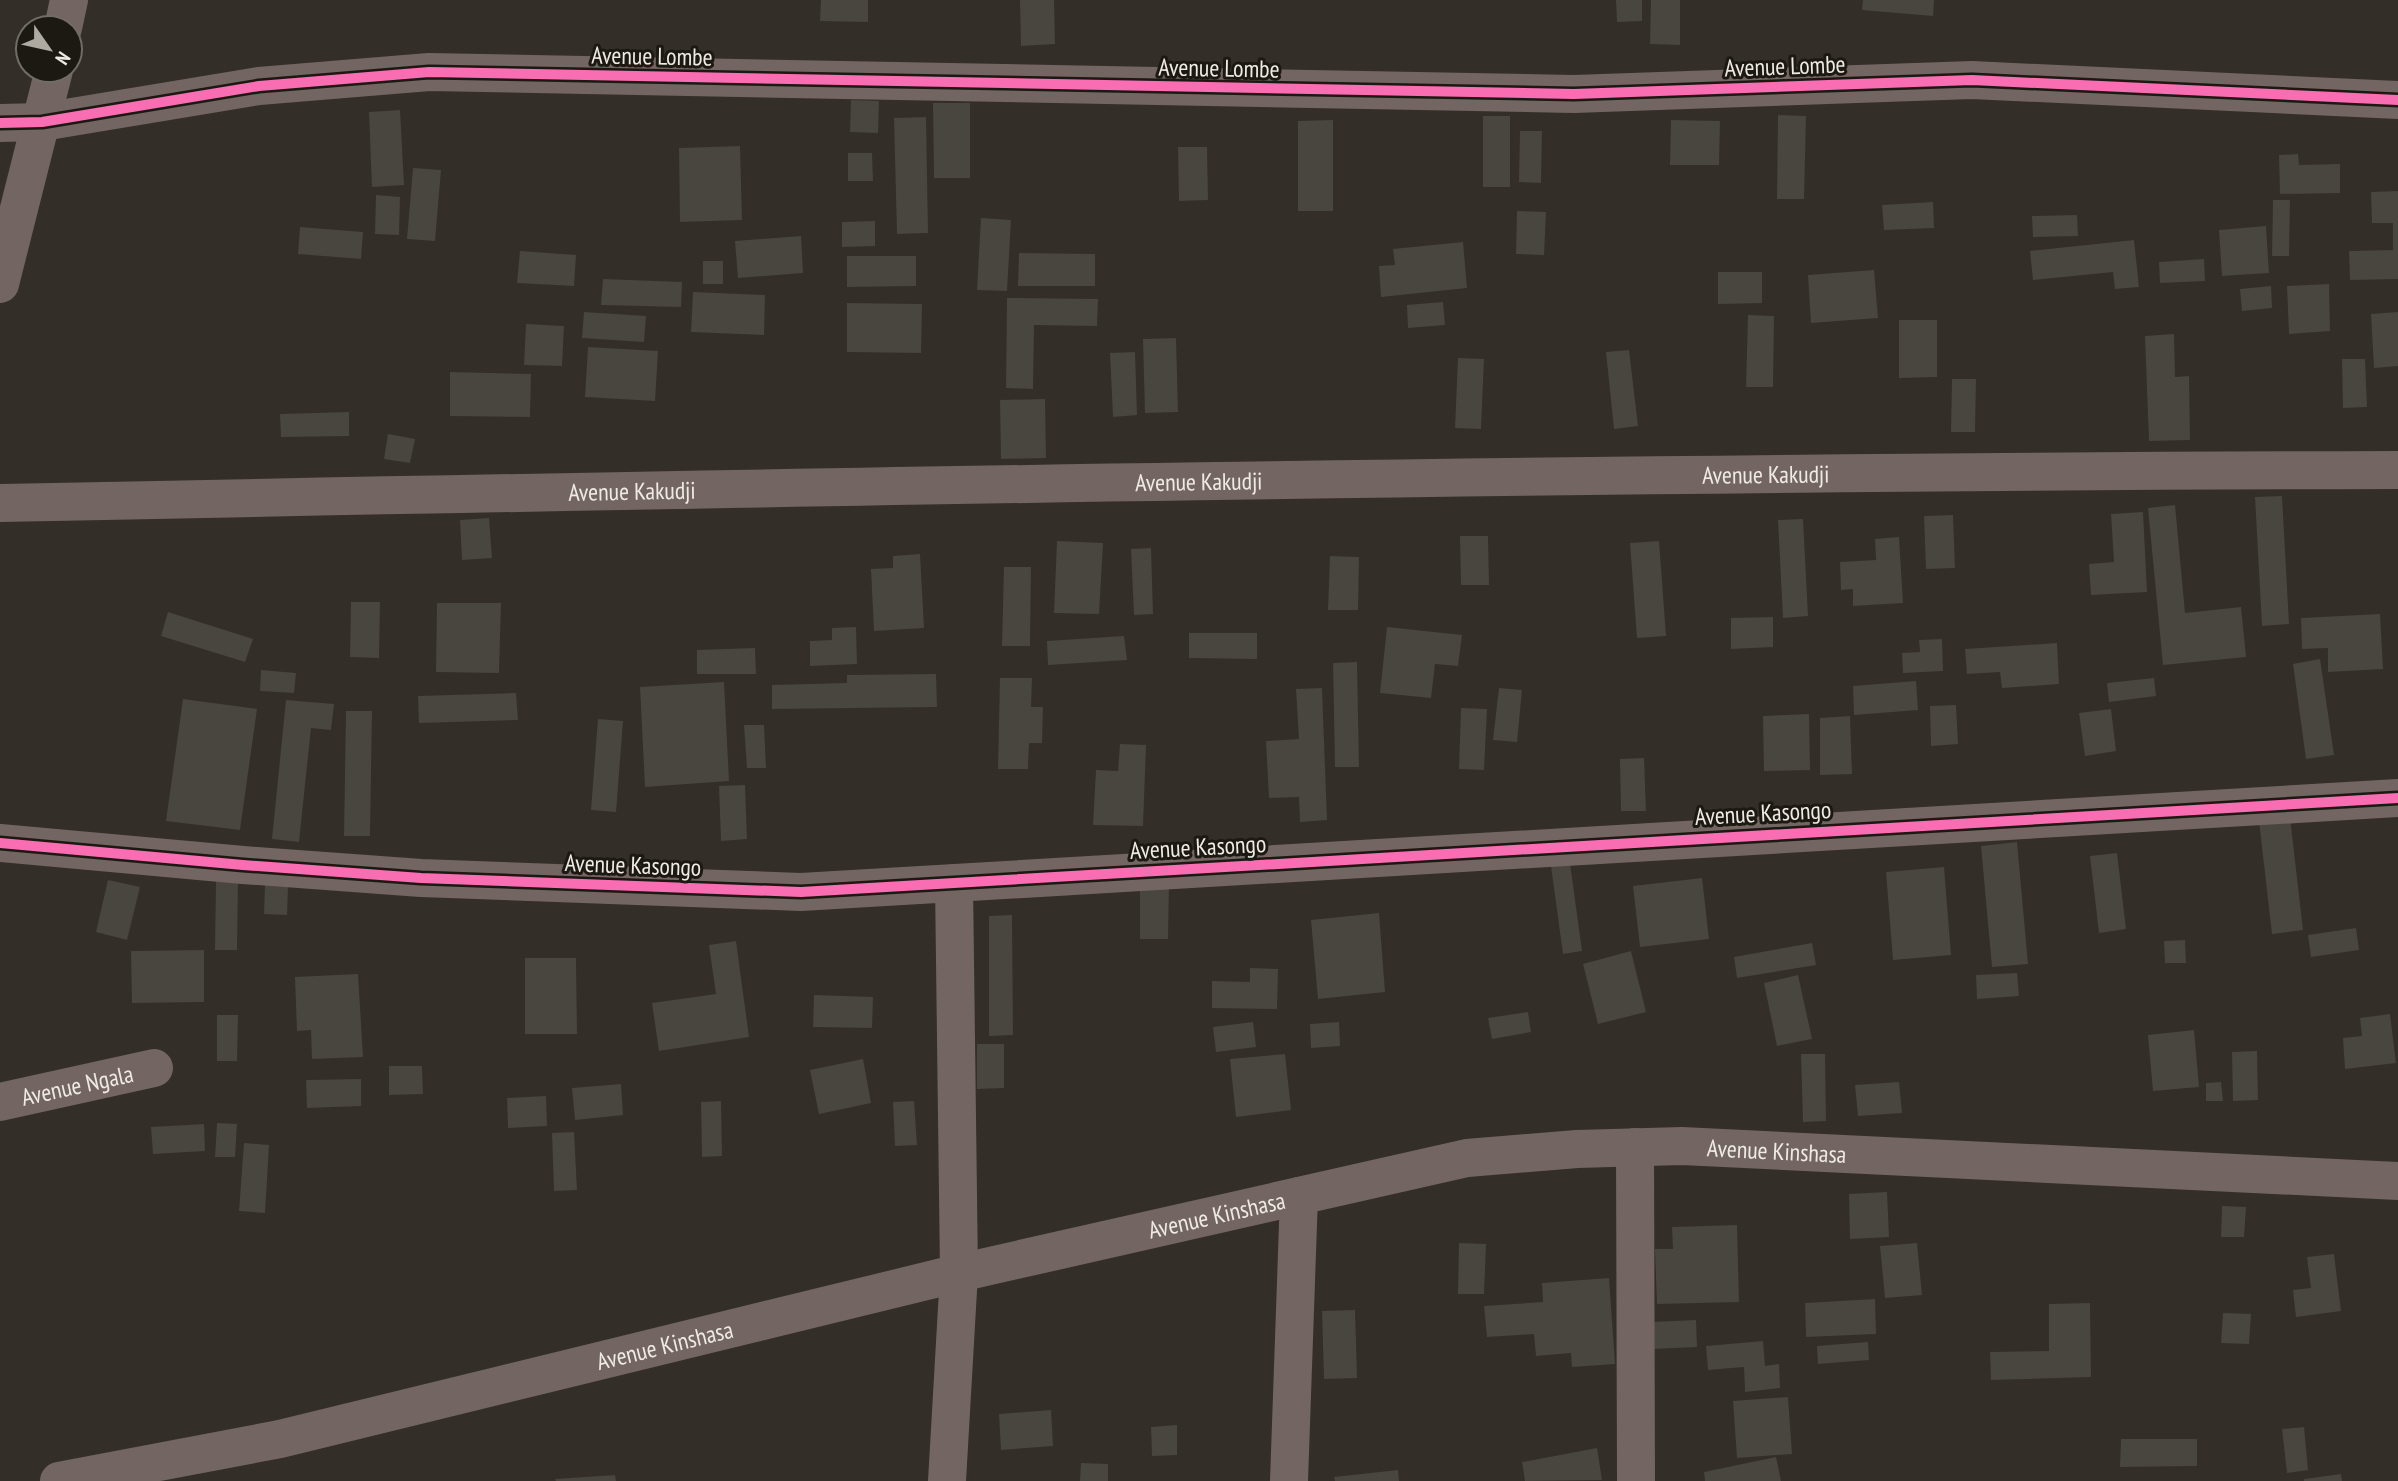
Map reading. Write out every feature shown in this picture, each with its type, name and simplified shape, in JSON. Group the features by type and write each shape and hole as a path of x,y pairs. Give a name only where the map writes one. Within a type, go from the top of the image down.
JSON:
{"street":[{"name":"Avenue Lombe","path":"0,123 42,122 259,86 429,72 1574,94 1972,80 2398,100"},
{"path":"0,284 51,84"},
{"name":"Avenue Kakudji","path":"0,503 1876,472 2398,470"},
{"name":"Avenue Kasongo","path":"0,842 243,865 462,880 801,892 2398,798"},
{"path":"947,1481 959,1273 954,883"},
{"name":"Avenue Ngala","path":"0,1102 154,1068"},
{"name":"Avenue Kinshasa","path":"59,1481 280,1439 959,1273 1467,1158 1577,1149 1682,1146 2398,1181"},
{"path":"1635,1147 1636,1481"},
{"path":"1289,1481 1299,1196"}],"building":[{"path":"821,0 868,0 868,22 820,21"},
{"path":"1020,0 1054,0 1055,44 1021,46"},
{"path":"1616,0 1642,0 1642,21 1617,22"},
{"path":"1651,0 1680,0 1680,45 1650,44"},
{"path":"1863,0 1934,0 1933,16 1862,10"},
{"path":"851,100 879,101 878,133 850,132"},
{"path":"933,103 970,103 970,178 934,178"},
{"path":"400,110 404,185 372,187 369,112"},
{"path":"1778,115 1806,116 1804,199 1777,199"},
{"path":"1483,116 1510,116 1510,187 1483,187"},
{"path":"926,117 928,233 897,234 894,118"},
{"path":"1333,120 1333,211 1298,211 1298,121"},
{"path":"1671,120 1720,121 1719,165 1670,165"},
{"path":"1520,131 1542,131 1541,183 1519,182"},
{"path":"740,146 742,220 680,222 679,148"},
{"path":"1178,147 1207,147 1208,200 1179,201"},
{"path":"848,153 872,153 873,181 848,181"},
{"path":"2298,154 2299,165 2340,164 2340,193 2280,194 2279,155"},
{"path":"413,168 441,170 435,241 407,239"},
{"path":"2398,191 2398,279 2350,280 2349,251 2393,250 2393,223 2372,223 2371,192"},
{"path":"376,195 400,197 399,235 375,234"},
{"path":"2273,200 2290,200 2289,256 2272,256"},
{"path":"1933,202 1934,228 1884,230 1882,205"},
{"path":"1517,211 1546,212 1544,255 1516,254"},
{"path":"2077,215 2078,236 2033,237 2032,216"},
{"path":"981,218 1011,220 1007,291 977,290"},
{"path":"875,221 875,246 842,247 842,222"},
{"path":"2266,226 2269,273 2222,276 2219,230"},
{"path":"300,227 363,232 361,259 298,254"},
{"path":"801,236 803,273 738,278 735,241"},
{"path":"2134,240 2139,287 2115,289 2113,272 2033,280 2030,251"},
{"path":"1463,242 1467,288 1381,297 1379,266 1395,265 1393,249"},
{"path":"520,251 576,255 574,286 517,283"},
{"path":"1019,253 1095,254 1095,286 1018,286"},
{"path":"847,256 916,256 916,286 847,287"},
{"path":"2204,259 2205,281 2160,283 2159,262"},
{"path":"703,261 723,261 723,284 703,284"},
{"path":"1874,270 1878,318 1811,323 1808,275"},
{"path":"1718,272 1762,272 1762,303 1718,304"},
{"path":"603,279 682,282 681,307 601,305"},
{"path":"2329,284 2330,331 2289,334 2287,286"},
{"path":"2271,286 2272,308 2242,311 2240,289"},
{"path":"693,292 765,295 764,335 691,332"},
{"path":"1007,298 1098,299 1097,326 1034,325 1033,389 1006,388"},
{"path":"1443,302 1445,325 1408,328 1407,305"},
{"path":"847,303 922,304 921,353 847,352"},
{"path":"584,312 646,316 644,342 582,338"},
{"path":"2398,312 2398,366 2374,368 2371,314"},
{"path":"1748,315 1774,316 1773,387 1746,387"},
{"path":"1899,320 1937,320 1937,377 1899,378"},
{"path":"526,324 564,326 562,366 524,365"},
{"path":"2174,334 2175,377 2189,376 2190,440 2149,441 2145,336"},
{"path":"1176,338 1178,412 1145,413 1143,339"},
{"path":"588,347 658,351 655,401 585,397"},
{"path":"1629,350 1638,426 1614,429 1606,352"},
{"path":"1135,352 1137,415 1113,417 1110,353"},
{"path":"1458,358 1484,359 1481,429 1455,428"},
{"path":"2342,359 2365,359 2367,407 2343,408"},
{"path":"450,372 531,374 530,417 450,416"},
{"path":"1952,379 1976,379 1975,432 1951,432"},
{"path":"1045,399 1046,458 1001,459 1000,400"},
{"path":"349,412 349,436 281,437 280,414"},
{"path":"388,434 415,439 410,463 384,459"},
{"path":"2282,496 2289,624 2262,626 2255,497"},
{"path":"2175,505 2185,613 2241,607 2246,657 2163,665 2148,508"},
{"path":"2143,512 2147,592 2091,595 2089,564 2114,562 2111,514"},
{"path":"1953,515 1955,568 1926,569 1924,516"},
{"path":"489,518 492,558 462,560 460,520"},
{"path":"1803,519 1808,616 1783,618 1778,520"},
{"path":"1460,536 1488,536 1489,585 1461,585"},
{"path":"1899,537 1903,603 1853,606 1853,589 1841,590 1840,562 1876,560 1875,539"},
{"path":"1057,541 1103,543 1099,614 1054,613"},
{"path":"1659,541 1666,636 1637,638 1630,543"},
{"path":"1151,548 1153,614 1134,615 1131,549"},
{"path":"920,554 924,628 874,631 871,569 893,568 893,556"},
{"path":"1330,556 1359,557 1358,610 1328,610"},
{"path":"1004,567 1031,567 1030,646 1002,646"},
{"path":"351,602 380,602 379,658 350,657"},
{"path":"437,603 501,603 499,673 436,672"},
{"path":"168,612 253,639 245,662 161,636"},
{"path":"2380,614 2383,669 2328,672 2328,648 2302,649 2301,618"},
{"path":"1773,617 1773,647 1731,649 1731,618"},
{"path":"856,627 857,664 810,666 810,641 832,640 832,628"},
{"path":"1387,627 1462,635 1458,666 1435,664 1431,698 1380,693"},
{"path":"1189,633 1257,633 1257,659 1189,658"},
{"path":"1124,636 1127,660 1048,665 1047,641"},
{"path":"1942,639 1943,671 1903,673 1902,653 1920,652 1919,640"},
{"path":"2057,643 2059,684 2002,688 2000,672 1967,674 1965,649"},
{"path":"755,648 756,674 697,674 697,650"},
{"path":"2320,659 2334,755 2306,759 2293,664"},
{"path":"1357,662 1359,767 1335,767 1333,663"},
{"path":"261,670 296,673 294,693 260,691"},
{"path":"936,674 937,707 772,709 772,685 847,683 847,675"},
{"path":"1000,678 1032,678 1031,707 1043,707 1042,743 1029,743 1028,769 998,769"},
{"path":"2154,678 2156,696 2109,702 2107,683"},
{"path":"1916,681 1918,710 1854,715 1853,686"},
{"path":"724,682 729,781 645,787 640,687"},
{"path":"1322,688 1327,820 1300,822 1299,797 1269,798 1266,741 1299,739 1296,689"},
{"path":"1499,688 1522,690 1517,742 1493,740"},
{"path":"516,693 518,720 419,723 418,696"},
{"path":"183,699 257,709 240,830 166,821"},
{"path":"286,700 334,704 331,730 311,728 299,842 272,839"},
{"path":"1956,705 1958,744 1931,746 1930,706"},
{"path":"1461,708 1487,709 1484,770 1459,769"},
{"path":"2111,709 2116,751 2085,756 2079,713"},
{"path":"346,711 372,711 370,836 344,836"},
{"path":"1809,714 1810,770 1764,771 1763,716"},
{"path":"1850,716 1852,774 1820,775 1820,718"},
{"path":"598,719 623,721 616,812 591,810"},
{"path":"744,725 764,725 766,768 747,768"},
{"path":"1120,744 1146,745 1143,826 1093,825 1096,770 1118,771"},
{"path":"1644,758 1646,811 1621,811 1620,759"},
{"path":"745,785 747,839 721,841 719,786"},
{"path":"2290,817 2303,930 2272,934 2259,821"},
{"path":"2017,842 2028,964 1992,967 1981,846"},
{"path":"2117,853 2126,929 2099,933 2090,856"},
{"path":"1570,863 1582,951 1563,954 1551,866"},
{"path":"1944,867 1951,955 1893,960 1886,872"},
{"path":"1702,878 1709,939 1640,947 1633,886"},
{"path":"108,880 140,887 127,940 96,932"},
{"path":"216,881 238,881 237,950 215,950"},
{"path":"265,885 288,887 287,915 264,914"},
{"path":"1140,885 1169,885 1168,939 1140,939"},
{"path":"1379,913 1385,992 1318,999 1311,920"},
{"path":"1012,915 1013,1035 989,1036 989,916"},
{"path":"2356,928 2359,950 2311,957 2308,935"},
{"path":"2185,940 2186,963 2165,963 2164,941"},
{"path":"736,941 749,1037 659,1051 652,1003 716,994 709,945"},
{"path":"1812,943 1816,965 1737,978 1734,957"},
{"path":"204,950 204,1002 132,1003 131,951"},
{"path":"1631,951 1646,1012 1598,1024 1583,964"},
{"path":"525,958 576,958 577,1034 525,1034"},
{"path":"1250,968 1278,969 1277,1009 1212,1008 1212,981 1250,982"},
{"path":"2017,973 2019,996 1977,999 1976,975"},
{"path":"358,974 363,1057 312,1059 311,1030 297,1031 295,977"},
{"path":"1798,975 1812,1039 1777,1046 1764,983"},
{"path":"814,995 873,997 872,1028 813,1027"},
{"path":"1528,1012 1531,1032 1492,1039 1488,1018"},
{"path":"2390,1014 2396,1063 2345,1069 2343,1038 2362,1036 2360,1018"},
{"path":"217,1015 238,1015 237,1061 217,1061"},
{"path":"1253,1022 1256,1047 1216,1052 1213,1027"},
{"path":"1339,1022 1340,1046 1311,1048 1310,1024"},
{"path":"2194,1030 2199,1087 2153,1091 2148,1035"},
{"path":"977,1044 1004,1044 1004,1088 977,1089"},
{"path":"2257,1051 2258,1100 2233,1101 2232,1052"},
{"path":"1285,1054 1291,1110 1236,1117 1230,1059"},
{"path":"1801,1054 1825,1054 1826,1121 1803,1122"},
{"path":"863,1059 871,1103 819,1114 810,1070"},
{"path":"389,1066 422,1066 423,1094 389,1095"},
{"path":"361,1079 361,1106 307,1108 306,1080"},
{"path":"1899,1082 1902,1113 1858,1116 1855,1085"},
{"path":"2221,1082 2223,1101 2206,1101 2206,1083"},
{"path":"621,1084 623,1115 575,1120 572,1088"},
{"path":"546,1096 547,1126 508,1128 507,1098"},
{"path":"721,1101 722,1156 702,1157 701,1102"},
{"path":"914,1101 917,1145 895,1146 893,1102"},
{"path":"217,1123 237,1124 235,1157 215,1157"},
{"path":"204,1124 205,1151 153,1154 151,1127"},
{"path":"574,1132 577,1190 554,1191 552,1133"},
{"path":"244,1143 269,1145 265,1213 239,1211"},
{"path":"1887,1192 1889,1237 1850,1239 1849,1194"},
{"path":"2222,1206 2246,1207 2244,1237 2221,1237"},
{"path":"1737,1225 1739,1302 1657,1304 1655,1249 1673,1249 1672,1227"},
{"path":"1459,1243 1486,1244 1484,1294 1458,1294"},
{"path":"1917,1243 1922,1295 1885,1298 1880,1246"},
{"path":"2334,1254 2341,1311 2296,1317 2293,1290 2311,1288 2307,1257"},
{"path":"1609,1278 1615,1364 1572,1367 1571,1353 1536,1356 1534,1334 1487,1337 1484,1306 1543,1302 1542,1283"},
{"path":"1875,1299 1876,1334 1806,1337 1805,1303"},
{"path":"2090,1303 2091,1377 1991,1380 1990,1352 2049,1351 2049,1304"},
{"path":"1355,1310 1357,1378 1324,1379 1322,1311"},
{"path":"2223,1313 2251,1314 2249,1344 2221,1343"},
{"path":"1696,1320 1697,1347 1652,1349 1651,1322"},
{"path":"1763,1341 1765,1366 1779,1364 1780,1388 1745,1392 1744,1367 1708,1370 1706,1346"},
{"path":"1868,1342 1869,1360 1818,1364 1817,1346"},
{"path":"1788,1397 1792,1454 1737,1458 1733,1401"},
{"path":"1051,1410 1053,1446 1001,1450 999,1414"},
{"path":"1177,1425 1177,1455 1152,1456 1151,1427"},
{"path":"2304,1427 2308,1470 2287,1473 2282,1429"},
{"path":"2121,1439 2197,1439 2197,1466 2120,1467"},
{"path":"1597,1448 1602,1480 1525,1481 1522,1462"},
{"path":"1776,1457 1781,1481 1705,1481 1704,1472"},
{"path":"1081,1463 1108,1464 1108,1481 1080,1481"},
{"path":"1398,1470 1399,1481 1335,1481 1334,1477"},
{"path":"2341,1474 2342,1481 2304,1481 2304,1479"},
{"path":"615,1475 616,1481 555,1479"}],"cycle path":[{"path":"0,123 42,122 259,86 429,72 1574,94 1972,80 2398,100"},
{"path":"0,843 421,878 801,892 2398,798"}]}
